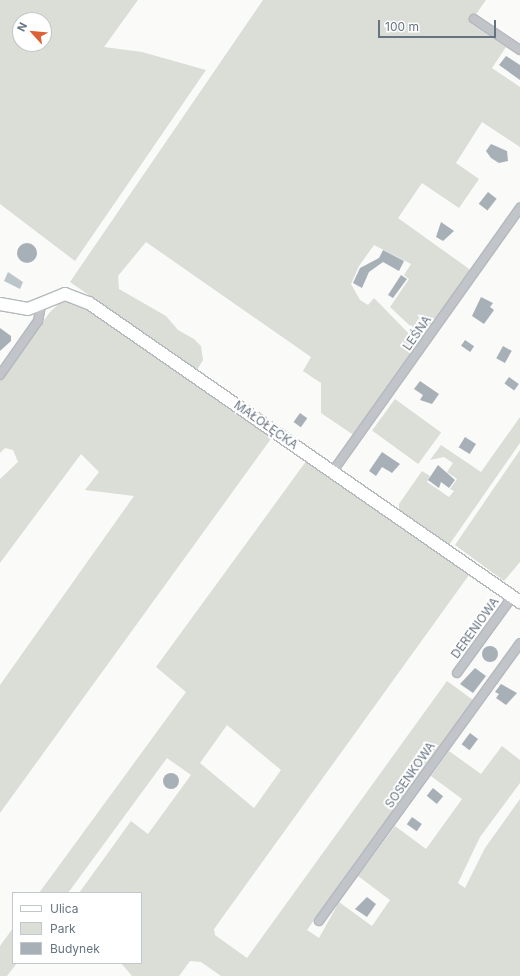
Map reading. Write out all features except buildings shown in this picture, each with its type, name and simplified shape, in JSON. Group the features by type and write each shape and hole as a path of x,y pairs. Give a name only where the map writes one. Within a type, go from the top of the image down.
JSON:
{"street":[{"path":"474,19 520,50"},
{"name":"LEŚNA","path":"333,471 520,208"},
{"name":"MAŁOŁĘCKA","path":"0,304 24,309 41,306 65,294 88,302 333,471 516,600"},
{"path":"0,374 38,320 41,306"},
{"name":"DERENIOWA","path":"457,673 516,600"},
{"name":"SOSENKOWA","path":"319,921 520,643"}],"green space":[{"path":"0,0 138,0 104,47 142,52 206,70 75,261 0,204"},
{"path":"263,0 486,0 470,23 506,47 492,68 520,87 520,147 482,122 456,163 479,179 459,208 422,183 398,218 472,271 424,339 390,307 409,279 404,275 411,264 374,245 359,266 351,284 360,300 368,305 374,298 420,345 355,436 321,413 321,383 303,371 311,357 146,242 118,276 119,289 166,316 178,330 194,339 201,346 203,360 197,370 70,282"},
{"path":"70,300 80,303 273,436 0,813 0,685 134,496 85,490 99,472 81,454 0,563 0,479 18,462 13,450 5,448 0,453 0,379 50,312 62,301"},
{"path":"395,399 441,433 418,464 372,431"},
{"path":"520,417 520,443 449,545 399,510 399,504 422,471 430,476 427,482 449,497 454,491 450,489 457,479 447,472 453,463 444,457 430,460 441,445 481,472"},
{"path":"520,450 520,562 504,581 455,545"},
{"path":"307,460 469,575 214,929 215,935 247,958 447,681 473,700 307,930 319,938 339,902 372,926 390,900 358,876 395,826 426,849 462,799 431,776 449,751 481,774 502,746 520,760 520,783 480,837 458,883 465,888 485,848 520,799 520,976 221,976 201,962 190,961 179,976 132,976 122,964 142,964 142,892 80,892 131,821 148,834 191,775 167,758 69,892 40,892 186,692 156,667","holes":["227,725 281,770 254,808 200,763"]},
{"path":"12,929 12,964 16,964 7,976 0,976 0,946"}],"shaded area":[{"path":"8,272 23,282 20,289 4,281"}]}
